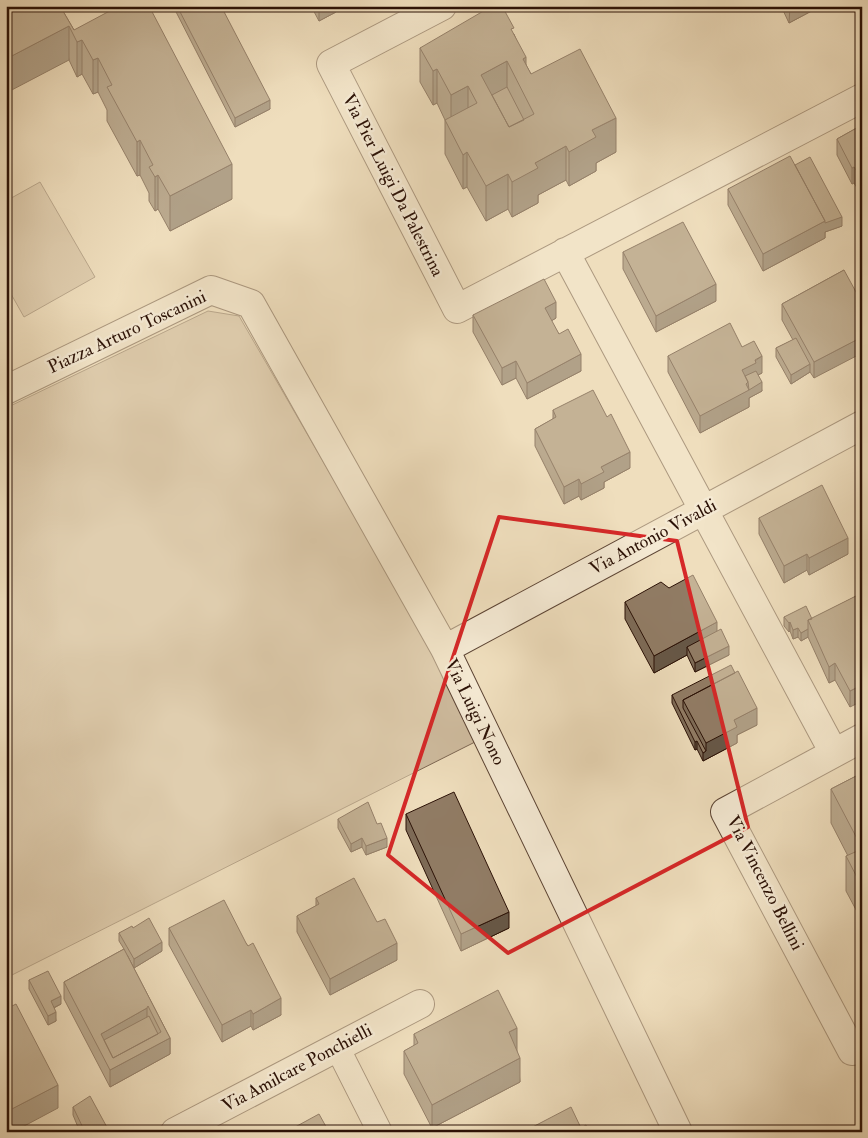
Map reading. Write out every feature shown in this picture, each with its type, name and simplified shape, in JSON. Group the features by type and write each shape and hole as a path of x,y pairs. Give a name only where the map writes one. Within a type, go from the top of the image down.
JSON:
{"street":[{"name":"Via Pier Luigi Da Palestrina","path":"441,6 331,64 457,309 862,98"},
{"path":"565,252 834,753"},
{"name":"Piazza Arturo Toscanini","path":"6,390 211,290 250,304"},
{"name":"Via Luigi Nono","path":"250,304 445,649 678,1132"},
{"name":"Via Antonio Vivaldi","path":"445,649 862,425"},
{"name":"Via Vincenzo Bellini","path":"862,738 725,812 852,1051 862,1046"},
{"name":"Via Amilcare Ponchielli","path":"175,1132 420,1004"}],"lane":[{"path":"337,1047 380,1132"}],"highlighted area":[{"path":"499,517 677,541 748,827 508,953 388,855"}],"shaded area":[{"path":"40,182 95,277 24,317 6,285 6,201"},
{"path":"208,311 239,316 406,605 477,741 6,978 6,408"}],"building":[{"path":"6,6 60,6 74,30 119,6 149,6 232,164 170,196 158,175 155,177 149,167 153,165 140,140 137,142 107,87 112,85 98,58 93,60 82,40 77,42 69,26 6,59"},
{"path":"177,6 221,6 270,100 235,118"},
{"path":"492,6 502,6 514,28 511,29 526,57 523,59 531,74 580,49 616,118 592,130 596,137 569,152 566,146 535,163 538,168 512,182 508,174 486,186 467,152 463,155 445,120 477,103 468,86 451,95 437,69 433,71 420,48","holes":["507,61 534,114 509,127 481,75"]},
{"path":"507,87 524,120 509,127 492,95"},
{"path":"862,125 862,179 854,167 852,168 837,139"},
{"path":"790,156 825,221 763,254 728,189"},
{"path":"810,157 842,217 825,223 795,165"},
{"path":"683,222 716,284 656,316 623,252"},
{"path":"844,270 862,303 862,337 814,362 782,304"},
{"path":"544,279 556,302 545,308 559,334 568,329 581,354 527,383 516,361 502,368 473,315"},
{"path":"730,323 742,347 754,341 762,356 755,360 756,363 742,370 748,382 746,384 749,390 700,416 668,356"},
{"path":"796,338 810,364 791,375 776,348"},
{"path":"756,371 762,382 749,390 745,376"},
{"path":"593,390 607,417 611,414 630,452 601,467 604,472 581,484 579,479 564,487 535,429 556,417 553,410"},
{"path":"822,485 848,538 809,558 807,554 784,566 759,518"},
{"path":"693,575 717,622 654,656 625,602 661,582 669,588"},
{"path":"862,593 862,685 850,691 835,663 829,667 808,620"},
{"path":"806,606 812,619 808,620 808,629 801,633 798,628 793,630 790,622 784,617"},
{"path":"721,629 729,646 695,663 687,647"},
{"path":"731,665 735,673 683,700 683,708 706,751 703,753 697,741 695,742 672,695"},
{"path":"738,671 757,708 734,720 737,727 706,743 683,700"},
{"path":"862,773 862,848 831,789"},
{"path":"454,792 509,912 461,934 406,814"},
{"path":"368,802 377,824 381,823 387,838 366,846 362,838 351,844 338,819"},
{"path":"862,849 862,887 846,856"},
{"path":"354,878 377,922 385,919 397,943 330,979 297,916 319,904 316,898"},
{"path":"224,900 248,946 253,943 281,998 253,1014 251,1010 222,1025 169,928"},
{"path":"149,918 162,942 134,959 119,933 132,926 133,928"},
{"path":"124,949 170,1038 110,1070 64,982","holes":["148,1006 161,1032 113,1058 101,1034"]},
{"path":"48,971 61,996 51,1001 56,1012 48,1016 29,980"},
{"path":"498,990 517,1028 509,1032 520,1058 432,1105 404,1051 418,1043 414,1034"},
{"path":"16,1004 58,1085 6,1112 6,1009"},
{"path":"149,1016 158,1034 113,1058 104,1040"},
{"path":"90,1096 109,1131 85,1132 73,1107"},
{"path":"571,1107 581,1128 586,1125 590,1132 523,1132"},
{"path":"319,1114 329,1132 286,1132"}]}
